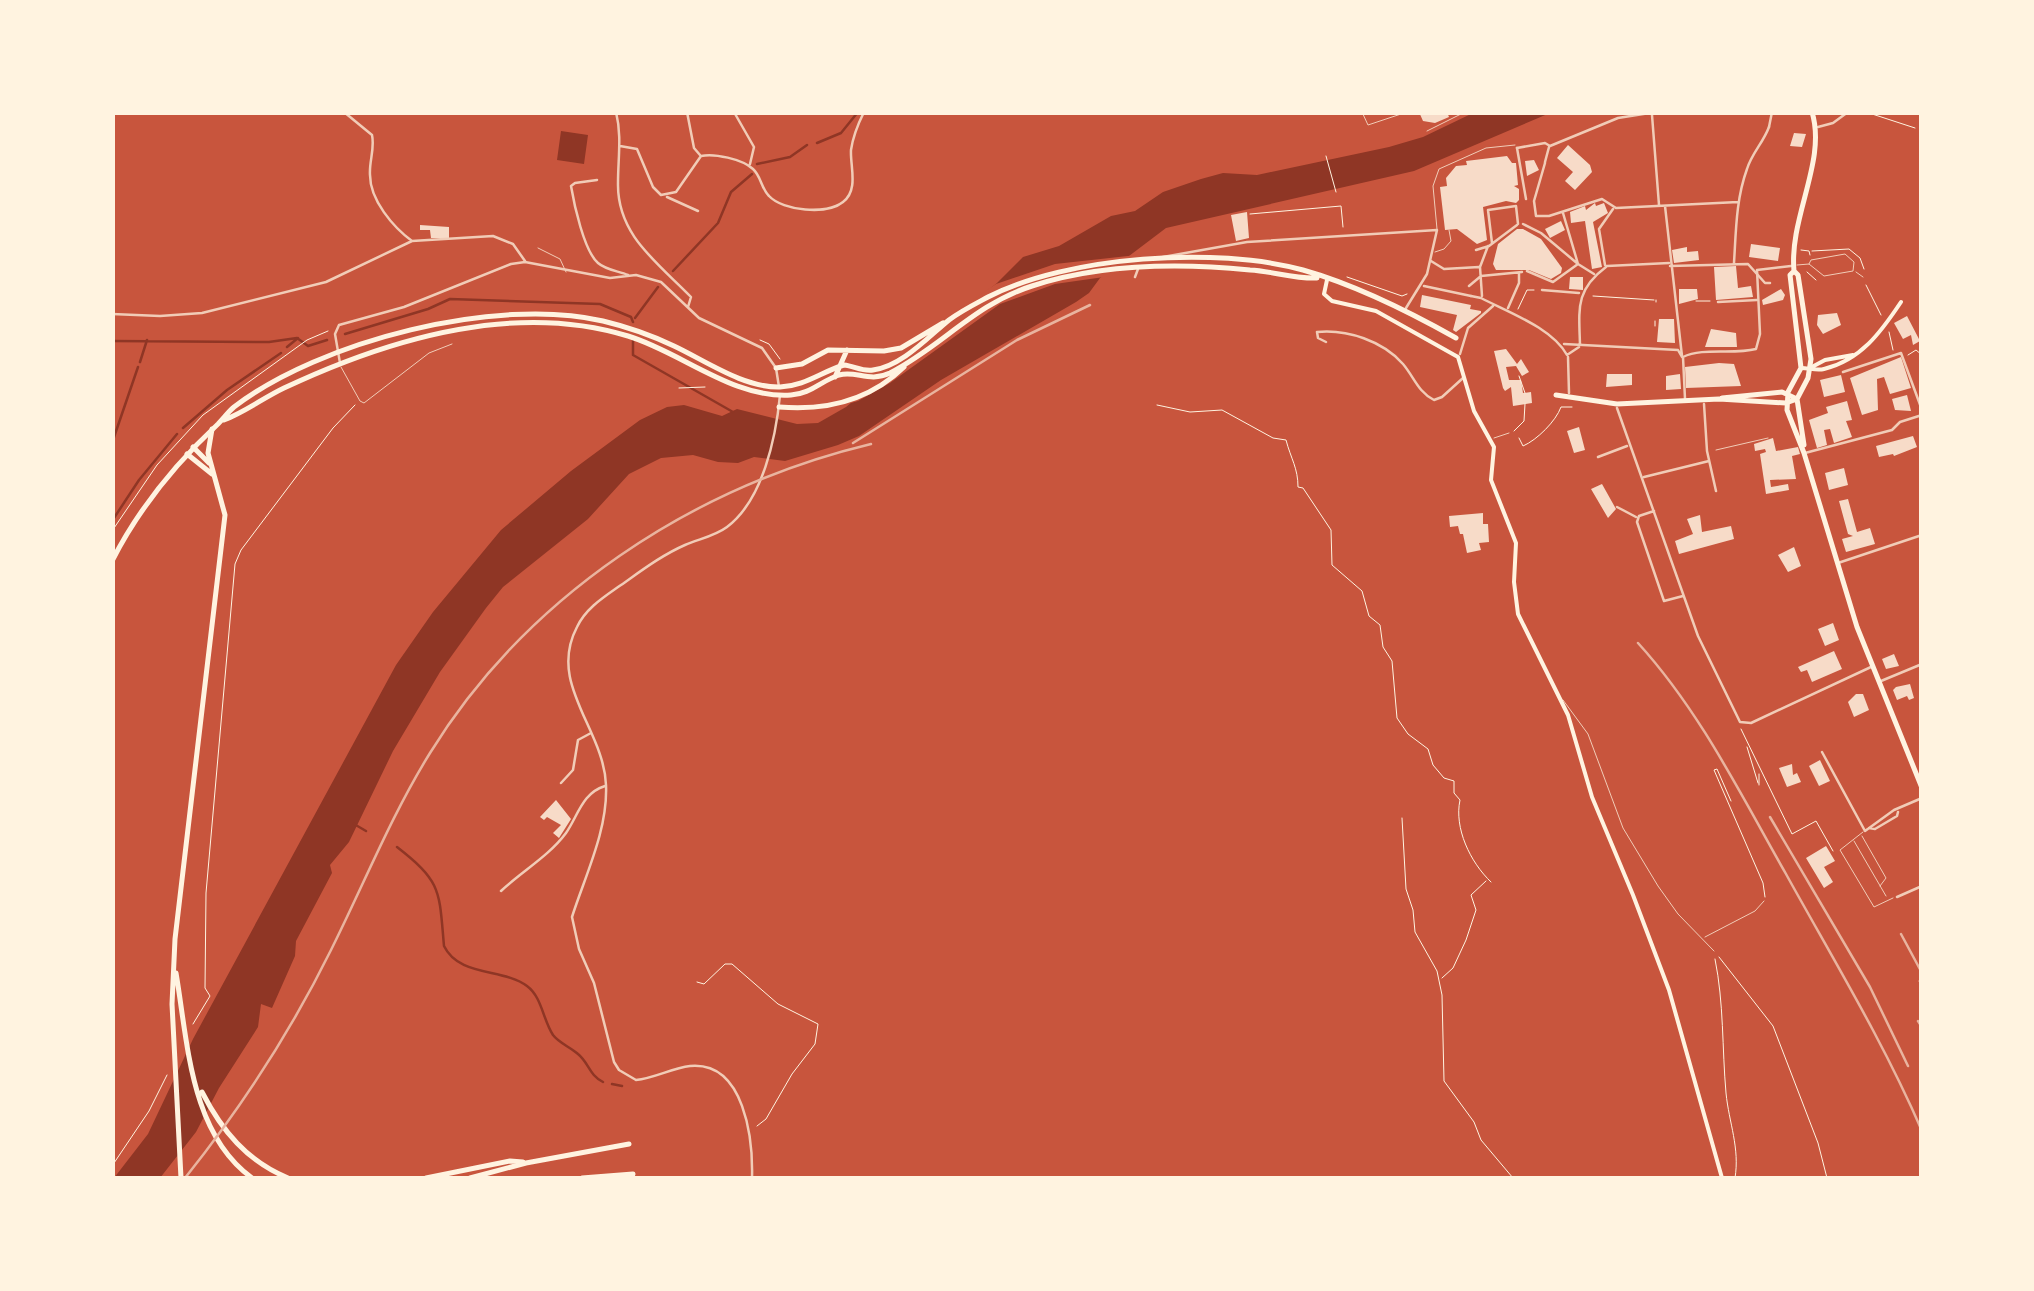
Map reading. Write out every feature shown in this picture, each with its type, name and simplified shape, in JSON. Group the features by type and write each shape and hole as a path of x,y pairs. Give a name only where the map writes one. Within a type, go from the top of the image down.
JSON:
{"main road":[{"path":"1812,112 1816,127 1813,160 1794,238 1790,276 1801,368 1786,402 1836,564 1878,682 1922,788"},
{"path":"112,561 146,504 187,454 230,410 253,394 340,352 404,332 465,319 555,315 594,320 632,329 736,376 777,387 809,382 848,364 872,370 886,366 950,319 1018,282 1048,272 1140,261 1303,270 1405,310 1456,338"},
{"path":"221,421 282,388 406,342 466,328 553,323 630,336 734,383 776,395 809,392 835,377 849,374 871,378 890,372 990,304 1054,279 1174,267 1254,266"},
{"path":"1793,268 1798,275 1810,368 1797,399 1804,453"},
{"path":"1323,279 1328,298 1376,312 1458,357 1474,412 1495,453 1493,490 1516,543 1518,614 1561,698 1598,814 1668,990 1722,1178"},
{"path":"1801,368 1823,370 1855,354 1878,335 1901,302"},
{"path":"777,369 802,364 828,350 901,348 926,336"},
{"path":"835,377 847,350 856,368"},
{"path":"779,406 844,403 876,388 908,362"},
{"path":"839,366 849,374"},
{"path":"1720,399 1788,392 1797,399"},
{"path":"1556,395 1617,404 1797,399"},
{"path":"181,1178 173,1032 180,872 224,526 224,506 208,453 212,429"},
{"path":"193,448 211,465"},
{"path":"187,454 216,478"},
{"path":"175,966 203,1109 218,1142 250,1178"},
{"path":"198,1085 228,1135 258,1162 288,1178"},
{"path":"470,1178 629,1144"},
{"path":"426,1178 510,1161 526,1163"},
{"path":"582,1178 633,1174"}],"street":[{"path":"344,112 372,135 373,188 392,224 412,241"},
{"path":"616,112 620,146 618,184 624,225 691,297 687,309"},
{"path":"686,112 694,148 701,156"},
{"path":"734,112 754,147 749,166"},
{"path":"666,196 676,192 701,156 710,154 749,166 766,193 776,201 816,209 837,205 848,198 852,187 851,153 864,112"},
{"path":"1734,263 1738,202 1750,160 1769,127 1772,112"},
{"path":"1816,127 1848,112"},
{"path":"1536,216 1534,201 1550,146 1618,118 1654,113 1658,205"},
{"path":"1922,119 1922,180"},
{"path":"1526,199 1523,168 1516,148 1545,143 1550,146"},
{"path":"620,146 637,149 657,193 698,211"},
{"path":"597,180 571,186 593,258 629,276 661,282 687,309 713,327 762,348 777,369 779,406 760,478 739,515 721,531 684,545 600,600 581,620 569,647 568,673 602,759 606,786 600,831 572,917 572,928 594,983 614,1062 619,1070 636,1080 686,1066 718,1074 733,1087 750,1130 752,1178"},
{"path":"1476,250 1536,216 1602,199 1614,208"},
{"path":"1606,267 1600,226 1614,208 1738,202"},
{"path":"1665,204 1685,400"},
{"path":"1481,298 1480,266 1490,244 1488,210 1516,206 1520,224"},
{"path":"1564,211 1578,264"},
{"path":"1520,224 1541,232 1594,275"},
{"path":"1135,277 1139,268 1168,254 1247,242 1437,230 1422,285 1405,310"},
{"path":"112,314 202,313 326,282 412,241 493,236 514,244 525,262"},
{"path":"1431,261 1444,269 1480,266"},
{"path":"340,364 336,330 347,322 404,306 482,274 525,262 610,278 629,276"},
{"path":"1469,286 1481,276 1523,272 1553,282 1578,264"},
{"path":"1580,347 1581,293 1594,275 1606,267 1748,264 1757,270 1764,283 1770,282"},
{"path":"1757,270 1793,268"},
{"path":"1683,357 1756,349 1760,341 1757,270"},
{"path":"1506,311 1523,272"},
{"path":"1543,278 1542,287 1581,293"},
{"path":"1422,285 1481,298 1563,344 1678,350 1683,357"},
{"path":"1718,302 1758,300"},
{"path":"1460,354 1468,328 1494,304"},
{"path":"1326,342 1318,338 1317,332 1354,334 1371,341 1401,362 1425,396 1434,400 1464,377"},
{"path":"1563,344 1571,382 1567,398"},
{"path":"1567,356 1580,347"},
{"path":"1864,348 1873,360"},
{"path":"1804,453 1892,430 1900,422 1922,413 1902,352 1843,372"},
{"path":"1704,400 1716,491"},
{"path":"1617,404 1628,446 1655,510 1701,644 1740,722 1751,723 1872,666"},
{"path":"1598,457 1628,446"},
{"path":"1708,450 1716,450"},
{"path":"1642,477 1709,460"},
{"path":"1618,506 1637,517 1665,602 1684,595"},
{"path":"1637,517 1655,510"},
{"path":"1836,564 1922,535"},
{"path":"1878,682 1922,664"},
{"path":"562,783 573,770 578,740 591,733"},
{"path":"1822,752 1865,831 1883,816 1922,798"},
{"path":"500,891 564,836 595,789 606,786"},
{"path":"1897,897 1922,886"}],"lane":[{"path":"1362,112 1368,125 1407,112"},
{"path":"1426,131 1465,112"},
{"path":"1437,230 1433,186 1439,169 1486,148 1512,144 1516,148"},
{"path":"1432,254 1446,248 1449,230"},
{"path":"538,248 564,263 566,272"},
{"path":"1793,268 1811,260 1845,254 1854,262 1853,272"},
{"path":"1809,264 1824,276 1853,272 1863,277"},
{"path":"340,364 360,402 368,400 429,353 452,344"},
{"path":"1491,439 1510,433"},
{"path":"1716,450 1768,438"},
{"path":"1561,698 1588,734 1624,828 1658,886 1678,914 1713,949"},
{"path":"1880,886 1886,878 1865,831 1840,847 1844,859 1874,907 1897,897"},
{"path":"1853,838 1888,899"},
{"path":"1702,938 1761,908 1764,901"},
{"path":"1713,949 1716,933"},
{"path":"1919,981 1922,988"}],"path":[{"path":"1866,112 1915,128"},
{"path":"1326,156 1336,192"},
{"path":"1250,214 1341,206 1344,236"},
{"path":"1863,277 1883,319"},
{"path":"1515,316 1528,290 1542,287"},
{"path":"1581,293 1655,300"},
{"path":"1696,301 1718,302"},
{"path":"1655,326 1656,322"},
{"path":"1888,329 1894,354"},
{"path":"112,531 148,476 196,422 306,340 320,332 336,330"},
{"path":"770,346 788,363"},
{"path":"1905,357 1916,350 1922,355"},
{"path":"1519,376 1525,393"},
{"path":"679,388 705,387"},
{"path":"187,1035 210,996 205,988 206,892 235,564 324,440 360,402"},
{"path":"1510,433 1522,425 1525,404"},
{"path":"1157,405 1190,412 1222,410 1273,438 1286,440 1299,467 1298,487 1303,488 1331,530 1332,565 1362,591 1370,616 1380,625 1384,647 1392,661 1398,718 1408,734 1428,749 1433,765 1444,778 1454,781 1454,793 1460,800 1463,839 1474,862 1492,883 1484,881 1471,895 1476,910 1466,940 1453,968 1439,980"},
{"path":"1519,438 1523,446 1529,444 1556,417 1560,407 1572,407"},
{"path":"1740,722 1758,784 1761,772"},
{"path":"1747,745 1792,834 1816,820 1833,851"},
{"path":"1731,801 1714,770 1763,884 1764,901"},
{"path":"1402,818 1406,888 1415,932 1439,980 1444,1081 1474,1122 1481,1140 1514,1178"},
{"path":"1713,949 1724,1027 1726,1096 1736,1137 1736,1178"},
{"path":"1713,949 1773,1026 1818,1142 1827,1178"},
{"path":"697,982 704,984 719,968 732,964 778,1004 818,1024 815,1044 808,1055 766,1119 750,1130"},
{"path":"112,1166 149,1111 172,1064"}],"shaded area":[{"path":"1473,113 1550,113 1414,171 1166,228 1100,278 1076,302 941,380 859,436 838,445 785,461 754,457 738,463 718,462 693,455 661,458 629,474 588,519 503,587 440,672 393,751 349,842 330,865 332,873 296,941 295,956 272,1008 261,1004 258,1027 196,1132 160,1178 114,1178 148,1134 193,1039 396,665 433,612 501,530 571,471 640,420 667,407 684,405 722,416 737,409 797,424 818,423 846,407 997,283 1023,257 1059,246 1111,216 1135,211 1163,192 1201,179 1223,173 1257,175 1389,147 1423,137"},
{"path":"561,131 588,135 584,164 557,160"}],"pier":[{"path":"1137,255 1111,276 1055,284 1000,304 890,383 858,401 833,408 875,383 873,378 947,317 996,284 1055,264"}],"building":[{"path":"1419,112 1447,112 1449,117 1435,123 1423,121"},
{"path":"1794,133 1806,134 1802,147 1790,146"},
{"path":"1568,145 1590,165 1592,172 1575,190 1565,181 1573,172 1557,158"},
{"path":"1507,156 1516,163 1518,185 1514,186 1519,189 1519,200 1483,207 1487,240 1477,244 1457,229 1445,230 1440,187 1447,186 1446,178 1456,166"},
{"path":"1534,160 1539,170 1527,176 1525,161"},
{"path":"1595,203 1604,203 1608,213 1593,222 1602,267 1592,269 1585,221 1571,223 1570,212 1585,206 1586,210"},
{"path":"1247,212 1249,238 1236,241 1231,215"},
{"path":"1561,221 1565,230 1550,238 1545,229"},
{"path":"420,225 449,227 449,238 431,238 430,230 420,230"},
{"path":"1517,229 1541,239 1562,268 1561,273 1551,279 1529,270 1496,270 1493,264 1498,244"},
{"path":"1751,244 1780,248 1778,261 1749,257"},
{"path":"1687,247 1687,252 1698,251 1699,260 1674,263 1672,250"},
{"path":"1736,266 1738,288 1751,286 1753,297 1716,300 1714,267"},
{"path":"1570,277 1583,277 1583,290 1569,289"},
{"path":"1679,289 1697,289 1698,299 1679,304"},
{"path":"1781,289 1783,300 1763,305 1762,300"},
{"path":"1422,295 1471,305 1470,309 1481,313 1456,332 1453,330 1457,315 1420,307"},
{"path":"1837,313 1841,325 1823,334 1817,325 1818,315"},
{"path":"1907,316 1920,341 1913,345 1911,335 1903,339 1894,323"},
{"path":"1659,319 1674,319 1675,343 1657,342"},
{"path":"1711,329 1736,333 1737,347 1705,347"},
{"path":"1506,349 1517,364 1521,359 1529,372 1522,376 1516,366 1506,367 1509,380 1521,380 1523,393 1531,392 1532,403 1513,406 1511,387 1505,391 1503,388 1494,351"},
{"path":"1901,357 1911,388 1890,394 1884,377 1877,379 1878,410 1862,415 1850,378"},
{"path":"1734,364 1741,386 1686,388 1685,367"},
{"path":"1607,374 1632,374 1632,385 1606,387"},
{"path":"1680,374 1681,389 1666,390 1666,376"},
{"path":"1841,375 1845,392 1824,397 1820,380"},
{"path":"1907,395 1911,411 1895,410 1892,399"},
{"path":"1847,401 1852,420 1846,421 1852,437 1834,443 1830,429 1824,430 1827,445 1817,448 1809,420 1828,413 1826,407"},
{"path":"1579,427 1585,450 1574,453 1567,431"},
{"path":"1913,436 1917,447 1879,457 1876,446"},
{"path":"1773,438 1776,451 1798,447 1800,454 1792,456 1796,479 1770,480 1771,487 1788,484 1789,490 1766,494 1760,454 1766,452 1755,451 1754,444"},
{"path":"1844,468 1848,485 1829,490 1825,473"},
{"path":"1602,484 1616,509 1608,518 1591,489"},
{"path":"1848,499 1857,532 1870,528 1875,544 1846,552 1842,539 1853,536 1848,534 1839,501"},
{"path":"1483,513 1489,542 1479,543 1481,550 1467,553 1463,534 1458,526 1450,527 1449,516"},
{"path":"1700,515 1702,532 1731,526 1734,539 1679,554 1675,541 1693,534 1687,519"},
{"path":"1794,547 1801,566 1788,572 1778,555"},
{"path":"1833,623 1839,640 1825,646 1818,629"},
{"path":"1834,651 1842,669 1812,682 1807,670 1801,672 1798,667"},
{"path":"1894,654 1899,666 1886,669 1882,659"},
{"path":"1910,684 1914,698 1897,700 1893,690"},
{"path":"1856,694 1863,694 1869,710 1854,717 1848,702"},
{"path":"1820,760 1830,781 1819,786 1809,766"},
{"path":"1792,764 1793,775 1797,773 1801,782 1787,787 1779,768"},
{"path":"556,800 571,819 559,838 553,833 561,825 540,817"},
{"path":"1826,846 1835,861 1824,867 1833,882 1824,888 1806,858"}],"waterway":[{"path":"817,143 841,133 858,112"},
{"path":"757,164 790,157 807,145"},
{"path":"673,271 718,223 731,192 752,174"},
{"path":"635,318 658,287"},
{"path":"345,334 450,299 600,304 631,317 633,322"},
{"path":"112,341 269,342 297,338 308,346 327,340"},
{"path":"287,347 298,338"},
{"path":"140,362 147,340"},
{"path":"633,341 633,355 733,412"},
{"path":"183,428 227,390 281,353"},
{"path":"112,443 138,367"},
{"path":"112,521 177,434"},
{"path":"354,824 366,831"},
{"path":"397,847 423,869 436,889 444,946 451,956 471,968 527,986 536,996 553,1035 578,1054 603,1082"},
{"path":"612,1084 622,1086"}],"railway":[{"path":"853,443 1017,340 1090,305"},
{"path":"185,1178 226,1124 299,1010 430,753 469,696 515,645 565,598 678,519 740,488 805,463 871,444"},
{"path":"1638,643 1681,697 1736,784 1874,1033 1922,1131"},
{"path":"1770,817 1870,987 1908,1066"},
{"path":"1901,934 1922,973"},
{"path":"1918,1021 1922,1027"}]}
